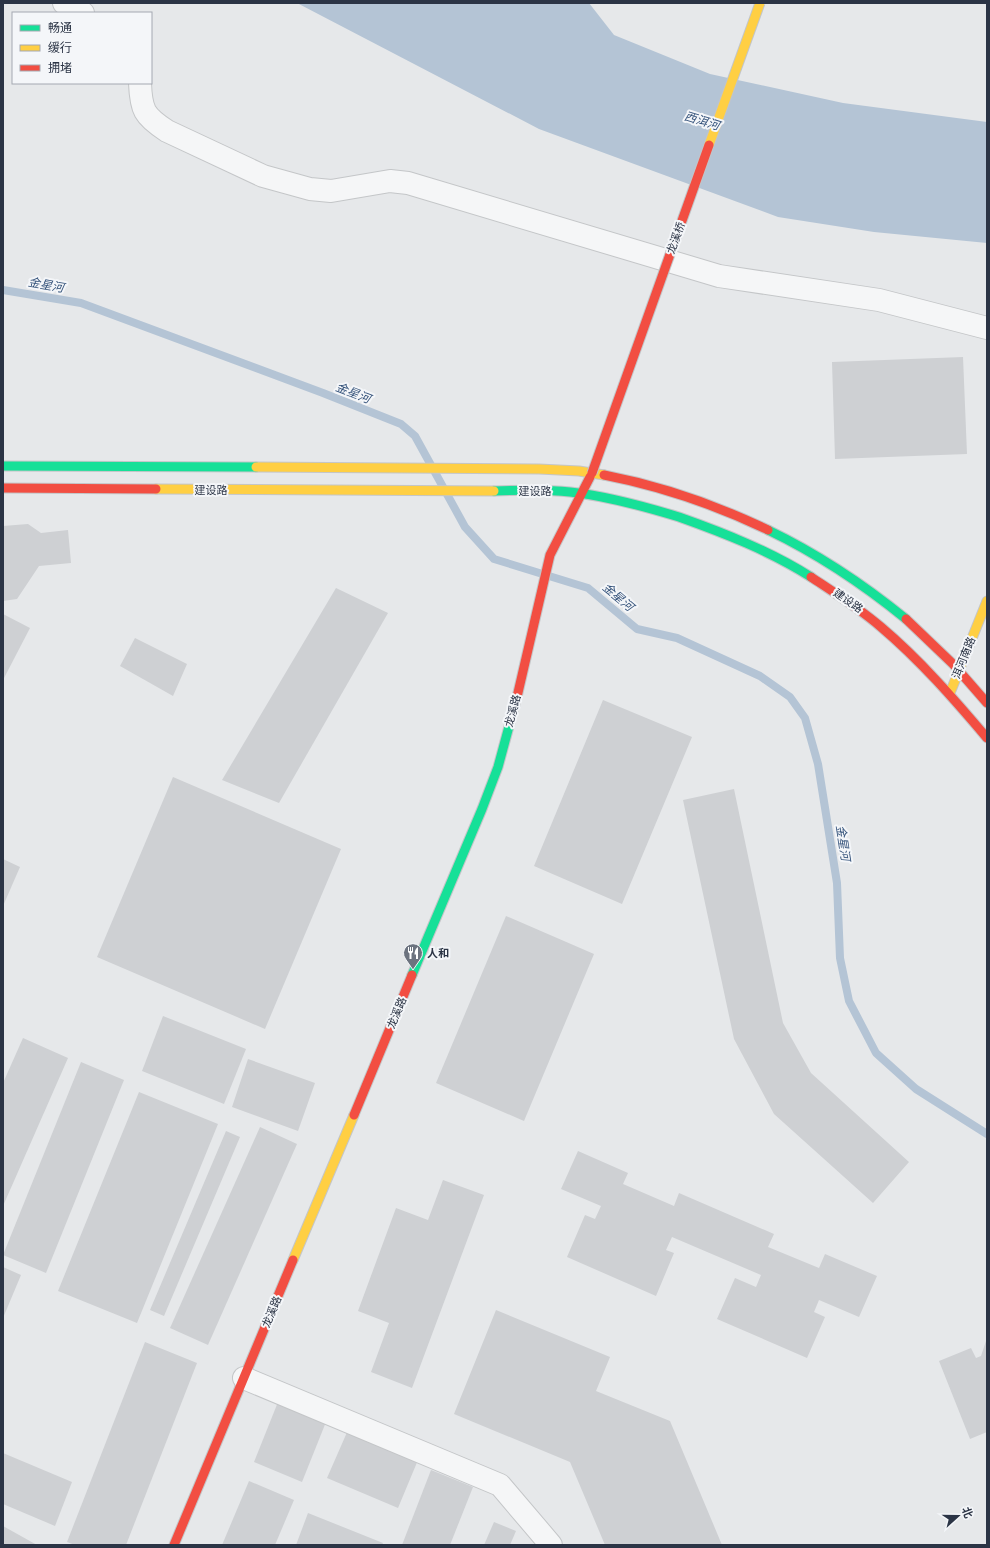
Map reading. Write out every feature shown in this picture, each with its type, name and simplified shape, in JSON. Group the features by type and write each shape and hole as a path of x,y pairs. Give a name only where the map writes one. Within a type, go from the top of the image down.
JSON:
{"main road":[{"name":"龙溪桥","path":"592,473 760,3"},
{"name":"建设路","path":"3,466 558,469 592,473 669,492 708,504 752,522 800,545 826,560 878,596 930,641 959,670 987,703"},
{"name":"龙溪路","path":"174,1545 482,809 498,767 516,703 550,556 592,473"},
{"name":"建设路","path":"3,488 447,492 554,490 581,493 646,508 701,524 744,541 790,564 839,595 870,617 915,657 950,693 987,738"},
{"name":"洱河南路","path":"950,693 987,601"}],"street":[{"path":"64,3 81,12"},
{"path":"140,84 142,106 152,122 167,131 262,176 310,189 331,191 390,182 408,183 718,276 879,300 987,328"},
{"path":"244,1378 500,1485 551,1545"}],"water":[{"name":"西洱河","path":"297,3 589,3 614,35 710,74 843,103 987,122 987,243 874,232 778,217 539,129"}],"building":[{"path":"963,357 967,454 835,459 832,362"},
{"path":"28,524 41,533 68,530 71,563 39,566 17,599 3,601 3,526"},
{"path":"336,588 388,613 279,803 222,780"},
{"path":"3,614 30,628 3,680"},
{"path":"135,638 187,664 173,696 120,666"},
{"path":"603,700 692,737 622,904 534,866"},
{"path":"173,777 341,849 265,1029 97,957"},
{"path":"734,789 783,1023 811,1073 909,1162 873,1203 774,1114 734,1039 683,800"},
{"path":"3,859 20,867 3,906"},
{"path":"506,916 594,954 524,1121 436,1083"},
{"path":"163,1016 246,1049 224,1104 142,1071"},
{"path":"23,1038 68,1058 3,1206 3,1083"},
{"path":"248,1059 315,1083 298,1131 232,1107"},
{"path":"81,1062 124,1080 46,1273 3,1255"},
{"path":"139,1092 218,1124 137,1323 58,1291"},
{"path":"260,1127 297,1144 208,1345 170,1328"},
{"path":"226,1131 240,1137 164,1316 150,1310"},
{"path":"578,1151 628,1173 623,1184 674,1206 679,1193 774,1234 768,1247 819,1268 825,1254 877,1276 859,1317 819,1300 814,1312 825,1317 807,1358 717,1319 735,1278 756,1287 761,1275 672,1237 666,1250 674,1253 656,1296 567,1257 585,1215 595,1219 601,1206 561,1189"},
{"path":"443,1180 484,1195 412,1388 371,1372 389,1323 358,1311 396,1208 428,1220"},
{"path":"3,1267 21,1275 3,1318"},
{"path":"496,1310 610,1357 596,1391 670,1421 722,1545 605,1545 570,1462 454,1414"},
{"path":"987,1338 987,1432 970,1439 939,1361 971,1348 976,1358 981,1356"},
{"path":"145,1342 197,1363 126,1545 75,1545 67,1542"},
{"path":"278,1402 326,1422 302,1482 254,1462"},
{"path":"348,1430 418,1460 398,1508 327,1478"},
{"path":"3,1453 72,1482 55,1526 3,1504"},
{"path":"431,1470 473,1487 450,1545 402,1545"},
{"path":"249,1481 294,1500 275,1545 222,1545"},
{"path":"308,1513 383,1543 382,1545 296,1545"},
{"path":"494,1522 516,1531 510,1545 484,1545"},
{"path":"3,1526 37,1545 3,1545"}],"waterway":[{"name":"金星河","path":"3,290 81,303 323,393 401,424 415,436 465,527 494,559 588,588 637,629 677,638 760,676 790,697 805,718 818,764 837,883 840,958 849,1001 876,1053 916,1089 987,1134"}],"traffic: fast":[{"path":"3,466 256,467"},
{"path":"494,491 561,491 598,496 638,505 679,517 730,536 779,559 811,577"},
{"path":"768,530 787,539 840,570 906,619"},
{"path":"412,975 482,809 498,767 517,697"}],"traffic: slow":[{"path":"709,145 760,3"},
{"path":"256,467 539,469 579,471 604,475"},
{"path":"156,489 494,491"},
{"path":"950,693 987,601"},
{"path":"293,1260 354,1115"}],"traffic: jam":[{"path":"592,473 709,145"},
{"path":"604,475 625,479 688,497 728,512 768,530"},
{"path":"517,697 550,555 590,477"},
{"path":"3,488 156,489"},
{"path":"811,577 864,613 881,627 936,680 987,738"},
{"path":"906,619 953,664 987,703"},
{"path":"354,1115 412,975"},
{"path":"174,1545 293,1260"}],"place":[{"name":"人和","path":"413,970"}]}
